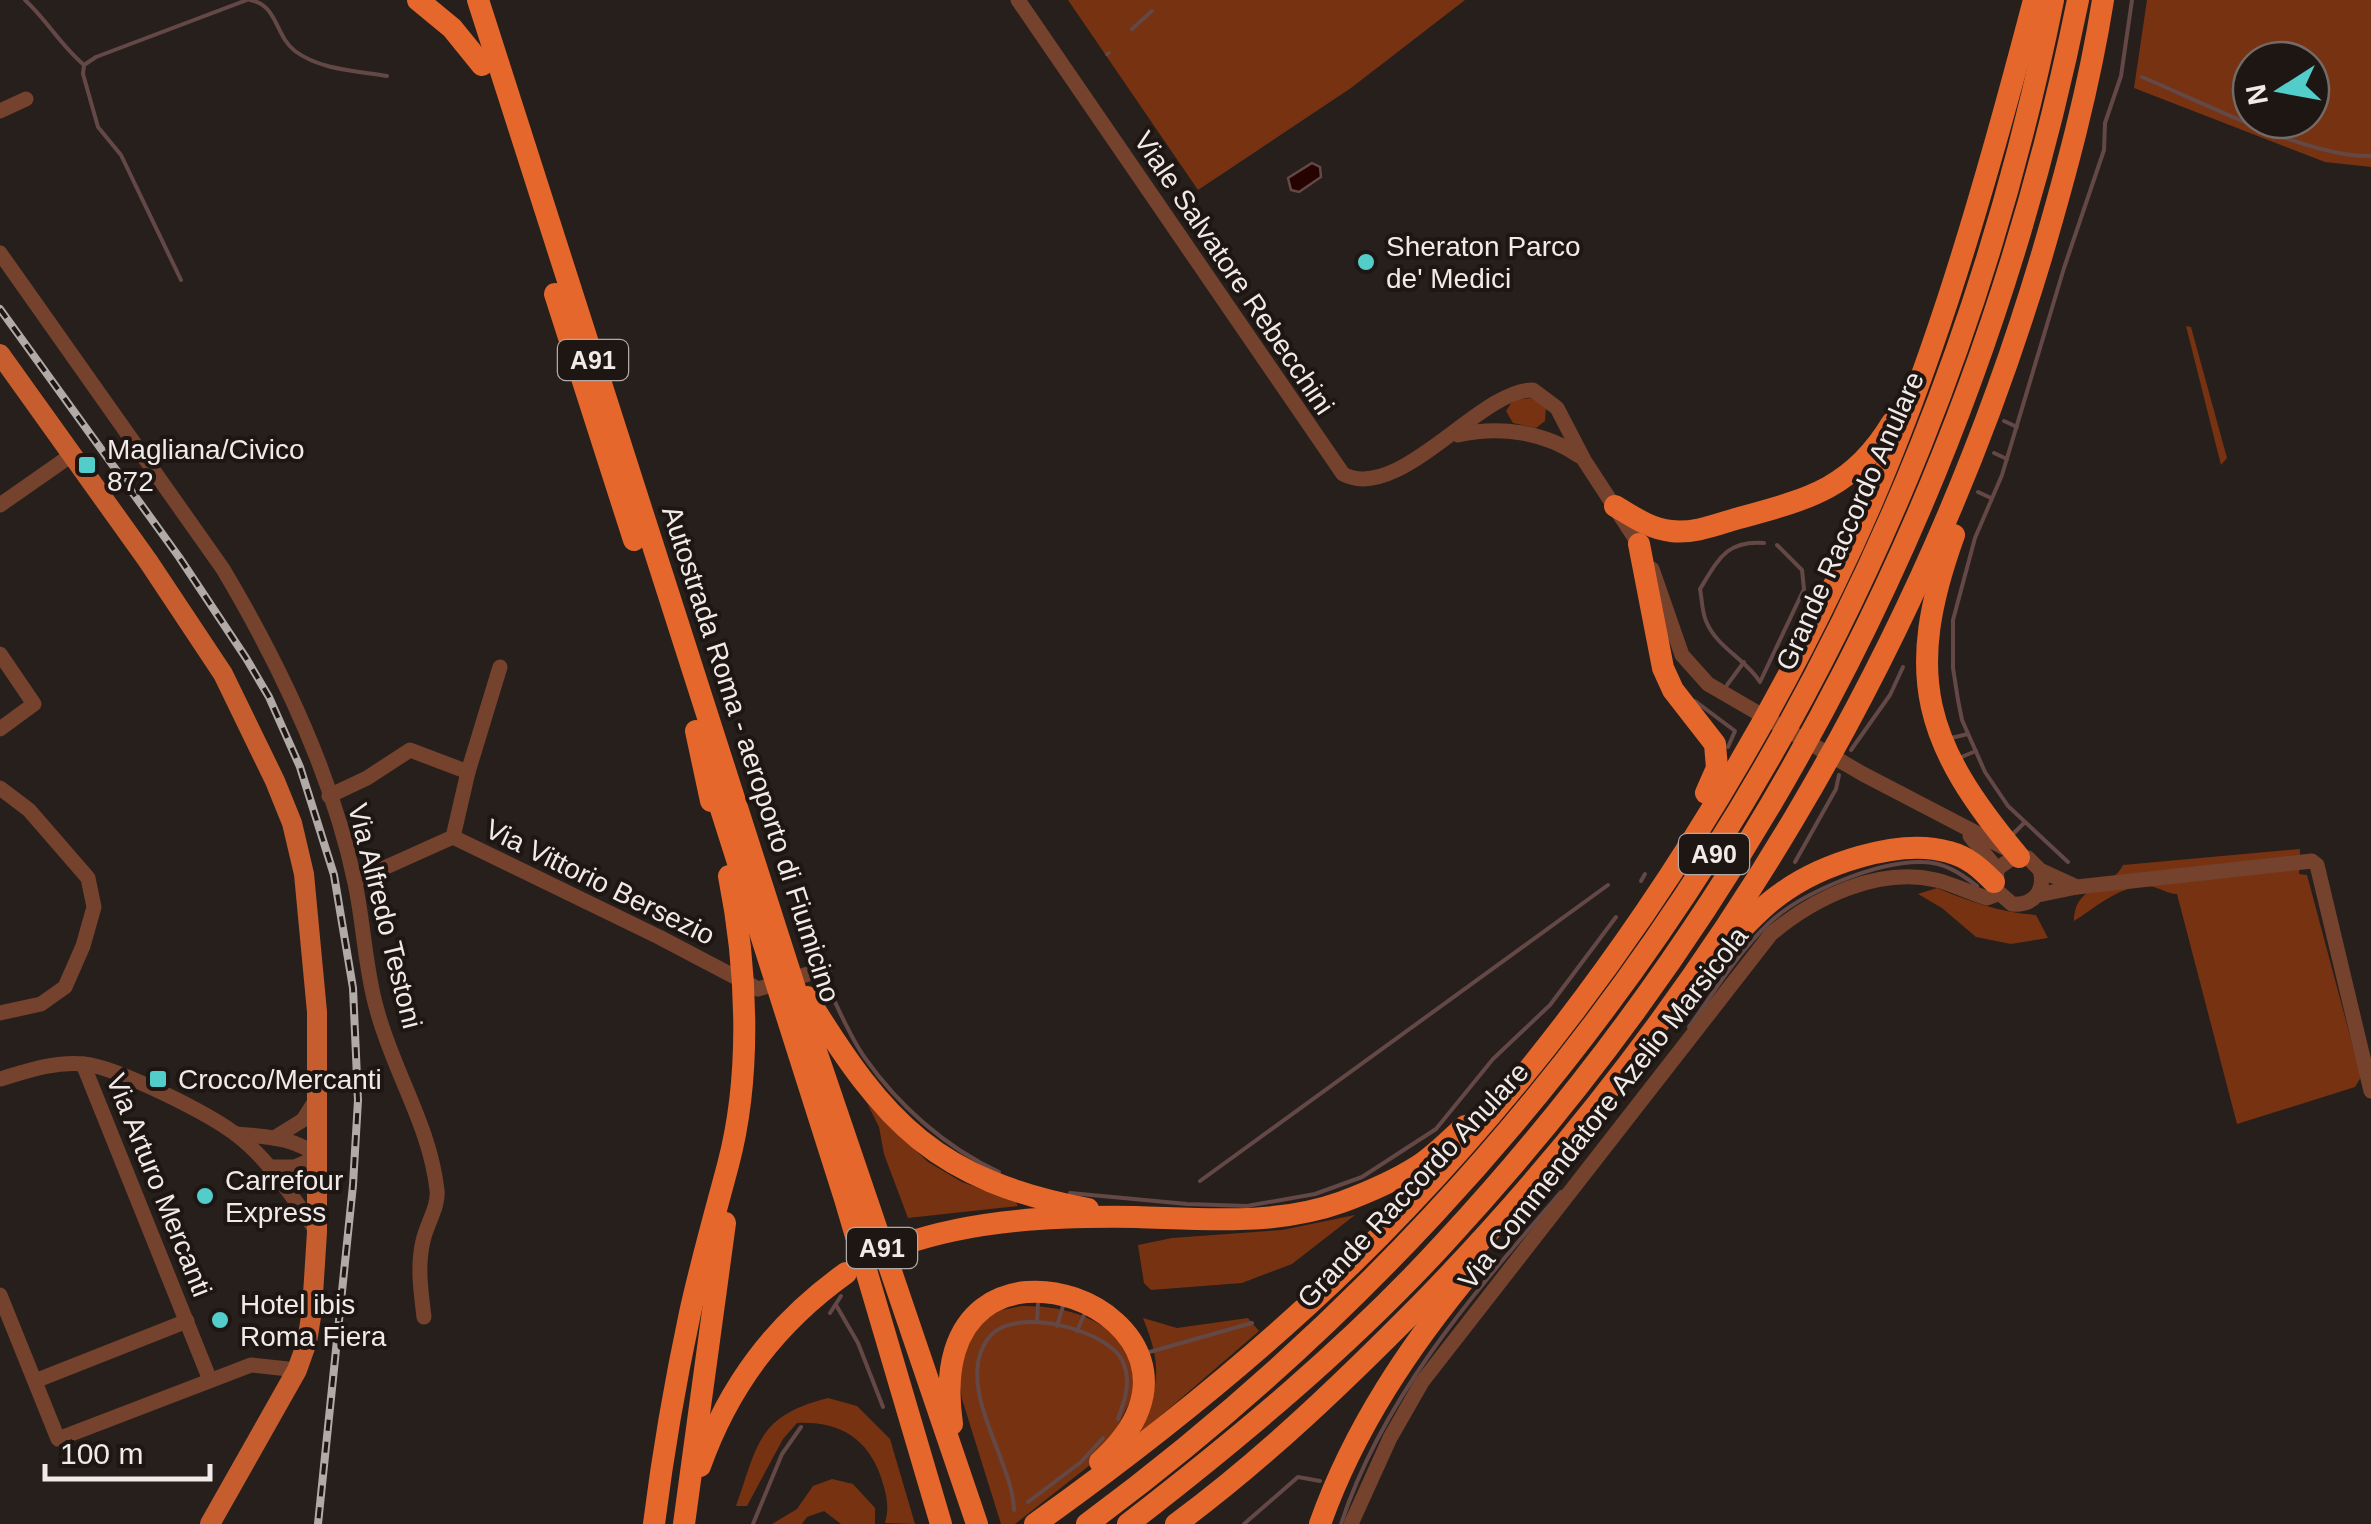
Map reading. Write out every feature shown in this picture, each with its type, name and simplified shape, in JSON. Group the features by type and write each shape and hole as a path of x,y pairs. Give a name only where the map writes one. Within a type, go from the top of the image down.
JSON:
{"highway":[{"path":"418,0 492,68"},
{"name":"Autostrada Roma - aeroporto di Fiumicino","path":"462,0 492,68 778,964"},
{"name":"Autostrada Roma - aeroporto di Fiumicino","path":"478,0 492,68 696,731 778,964"},
{"path":"492,68 494,0"},
{"name":"Grande Raccordo Anulare","path":"1032,1524 1118,1464 1200,1397 1406,1210 1555,1035 1640,918 1728,780 1834,584 1894,446 1938,330 1994,151 2034,0"},
{"name":"Grande Raccordo Anulare","path":"1087,1524 1261,1384 1341,1311 1418,1232 1495,1149 1583,1041 1711,860 1834,640 1922,445 1992,245 2053,0"},
{"name":"Grande Raccordo Anulare","path":"1128,1524 1280,1400 1444,1244 1600,1058 1683,946 1764,820 1834,697 1873,618 1950,442 2028,211 2078,0"},
{"path":"1176,1524 1218,1493 1380,1346 1530,1188 1676,999 1783,838 1854,714 1938,538 1997,389 2064,177 2104,0"},
{"path":"1615,506 1660,529 1682,532 1800,502 1824,492 1857,468 1884,436 1938,330"},
{"path":"1997,389 1980,471 1932,602 1926,656 1932,706 1950,762 1967,792 2019,857"},
{"path":"1639,544 1663,668 1673,690 1710,734 1718,760 1711,786 1674,848 1640,918"},
{"path":"685,1524 724,1226 744,1006 732,890 696,731"},
{"path":"1676,999 1770,902 1796,883 1832,867 1880,852 1928,848 1948,851 1976,864 1996,882"},
{"path":"778,964 799,1005 868,1090 899,1123 942,1157 1027,1196 1131,1217"},
{"name":"Autostrada Roma - aeroporto di Fiumicino","path":"799,1005 977,1524"},
{"name":"Autostrada Roma - aeroporto di Fiumicino","path":"799,1005 845,1199 941,1524"},
{"path":"901,1245 978,1225 1131,1217 1250,1220 1344,1202 1419,1165 1487,1106 1555,1035"},
{"path":"1320,1524 1356,1439 1404,1361 1530,1199 1565,1144"},
{"path":"654,1524 679,1368 714,1208 728,1164"},
{"path":"685,1524 703,1456 738,1382 792,1318 846,1273"},
{"path":"966,1491 953,1434 948,1382 952,1353 965,1326 988,1306 1016,1294 1053,1294 1093,1304 1124,1333 1137,1353 1144,1379 1141,1408 1109,1454 1032,1524"}],"main road":[{"path":"0,354 223,674 292,823 304,874 314,972 317,1098 317,1232 312,1310 297,1370 210,1524"}],"street":[{"name":"Viale Salvatore Rebecchini","path":"1018,0 1336,468 1357,480 1372,481 1449,437 1508,396"},
{"path":"0,111 26,99"},
{"name":"Via Alfredo Testoni","path":"0,253 223,569 254,620 296,708 355,881 376,1011 410,1093 437,1190 422,1242 424,1317"},
{"path":"1509,432 1502,412 1508,396 1533,390 1552,404 1549,427 1539,436"},
{"name":"Viale Salvatore Rebecchini","path":"1552,404 1639,544 1657,580 1682,655 1702,679 1728,698 2019,857"},
{"name":"Viale Salvatore Rebecchini","path":"1449,437 1480,430 1539,436 1561,444 1584,460"},
{"path":"0,506 73,454"},
{"path":"0,654 34,704 0,728"},
{"path":"454,837 468,772 500,667"},
{"path":"329,796 367,778 410,750 468,772"},
{"path":"0,788 29,810 88,878 94,908 65,987 41,1004 0,1013"},
{"name":"Viale Salvatore Rebecchini","path":"1960,826 1982,847 1996,882"},
{"name":"Via Vittorio Bersezio","path":"355,881 454,837 758,990 826,969"},
{"path":"2040,870 2042,886 2032,901 2017,905 1996,882 2007,859 2019,857 2028,858 2040,870 2077,886"},
{"path":"2038,895 2077,886 2312,861 2317,865 2371,1091"},
{"name":"Via Commendatore Azelio Marsicola","path":"1351,1524 1390,1438 1422,1382 1771,934 1789,918 1874,880 1937,880 1988,898 1996,882"},
{"path":"0,1079 36,1068 83,1064 106,1069 167,1095 237,1134 269,1167 317,1232"},
{"name":"Via Arturo Mercanti","path":"83,1064 210,1380"},
{"path":"274,1138 303,1120 317,1098"},
{"path":"237,1134 296,1143 318,1157"},
{"path":"296,1143 296,1167"},
{"path":"269,1167 296,1167 318,1157"},
{"path":"0,1295 58,1439 250,1365 297,1370"},
{"path":"34,1381 187,1321"}],"shaded area":[{"path":"1068,0 1465,0 1351,88 1198,190"},
{"path":"2147,0 2371,0 2371,167 2325,162 2268,140 2331,140 2331,40 2231,40 2231,126 2134,88"},
{"path":"1312,163 1320,167 1321,177 1299,192 1291,190 1288,178"},
{"path":"2186,326 2191,327 2227,458 2221,465"},
{"path":"1532,398 1546,407 1545,421 1536,428 1513,423 1506,411 1513,400"},
{"path":"2300,849 2299,874 2307,875 2361,1077 2355,1087 2237,1124 2177,894 2151,886 2137,887 2108,898 2074,921 2076,909 2087,893 2110,879 2123,865"},
{"path":"1937,888 1985,906 2036,915 2048,938 2011,944 1976,937 1942,908 1918,894"},
{"path":"868,1105 928,1162 962,1182 1015,1201 1018,1206 908,1218 884,1154 879,1127"},
{"path":"1355,1215 1292,1264 1242,1283 1151,1290 1144,1283 1138,1245 1172,1238 1282,1230"},
{"path":"1021,1306 1068,1311 1098,1323 1121,1343 1137,1387 1104,1454 1015,1524 1001,1524 962,1399 958,1373 977,1323 1002,1310"},
{"path":"1143,1318 1177,1328 1248,1318 1259,1331 1135,1438 1156,1379 1154,1352"},
{"path":"828,1398 857,1406 890,1439 915,1524 885,1523 886,1494 868,1451 849,1434 812,1423 797,1423 783,1439 747,1506 736,1506 756,1449 773,1424 805,1405"},
{"path":"832,1479 853,1484 875,1508 875,1524 841,1524 824,1511 807,1517 802,1524 772,1524 797,1509 813,1486"}],"waterway":[{"path":"25,0 84,65"},
{"path":"181,280 121,155 98,127 84,65 247,0"},
{"path":"250,0 266,8 288,45 305,57 339,69 387,76"},
{"path":"2068,862 2008,806 1985,772 1962,720 1953,668 1953,620 1975,538 2002,475 2104,150 2105,123 2121,76 2132,0"},
{"path":"1132,29 1152,11"},
{"path":"2142,77 2287,138 2318,148 2371,156"},
{"path":"2004,421 2017,427"},
{"path":"1994,453 2007,459"},
{"path":"1978,492 1991,498"},
{"path":"1764,543 1740,545 1724,554 1700,589 1711,630 1760,682 1804,589 1802,570 1777,545"},
{"path":"1727,685 1744,662"},
{"path":"1851,750 1890,695 1903,667"},
{"path":"1695,701 1735,731 1728,747"},
{"path":"1951,738 1968,734"},
{"path":"1959,758 1976,751"},
{"path":"1795,862 1836,789 1839,775"},
{"path":"2011,836 2025,822"},
{"path":"1689,1027 1768,924 1819,890 1883,867 1922,862 1951,869 1977,886"},
{"path":"1641,881 1645,874"},
{"path":"1200,1181 1608,885"},
{"path":"1070,1193 1247,1206 1315,1194 1362,1177 1436,1129 1493,1059 1550,1005 1616,917"},
{"path":"823,976 859,1049 892,1092 942,1138 999,1172"},
{"path":"1341,1524 1359,1477 1406,1389 1464,1308 1561,1192"},
{"path":"830,1313 841,1296"},
{"path":"1037,1322 1038,1303"},
{"path":"836,1305 858,1343 883,1407"},
{"path":"1057,1326 1063,1306"},
{"path":"1077,1331 1084,1315"},
{"path":"1014,1510 980,1398 980,1354 991,1335 1003,1327 1039,1322 1098,1339 1113,1349 1125,1367 1126,1390 1118,1419"},
{"path":"1146,1353 1252,1323"},
{"path":"753,1524 782,1454 801,1427"},
{"path":"1028,1502 1081,1462 1103,1438"},
{"path":"1244,1524 1298,1477 1320,1481"}],"railway":[{"path":"0,309 179,557 246,658 269,697 300,767 334,875 353,988 358,1100 353,1185 318,1524"}],"place":[{"name":"Sheraton Parco de' Medici","path":"1366,262"},
{"name":"Magliana/Civico 872","path":"87,465"},
{"name":"Crocco/Mercanti","path":"158,1079"},
{"name":"Carrefour Express","path":"205,1196"},
{"name":"Hotel ibis Roma Fiera","path":"220,1320"}]}
